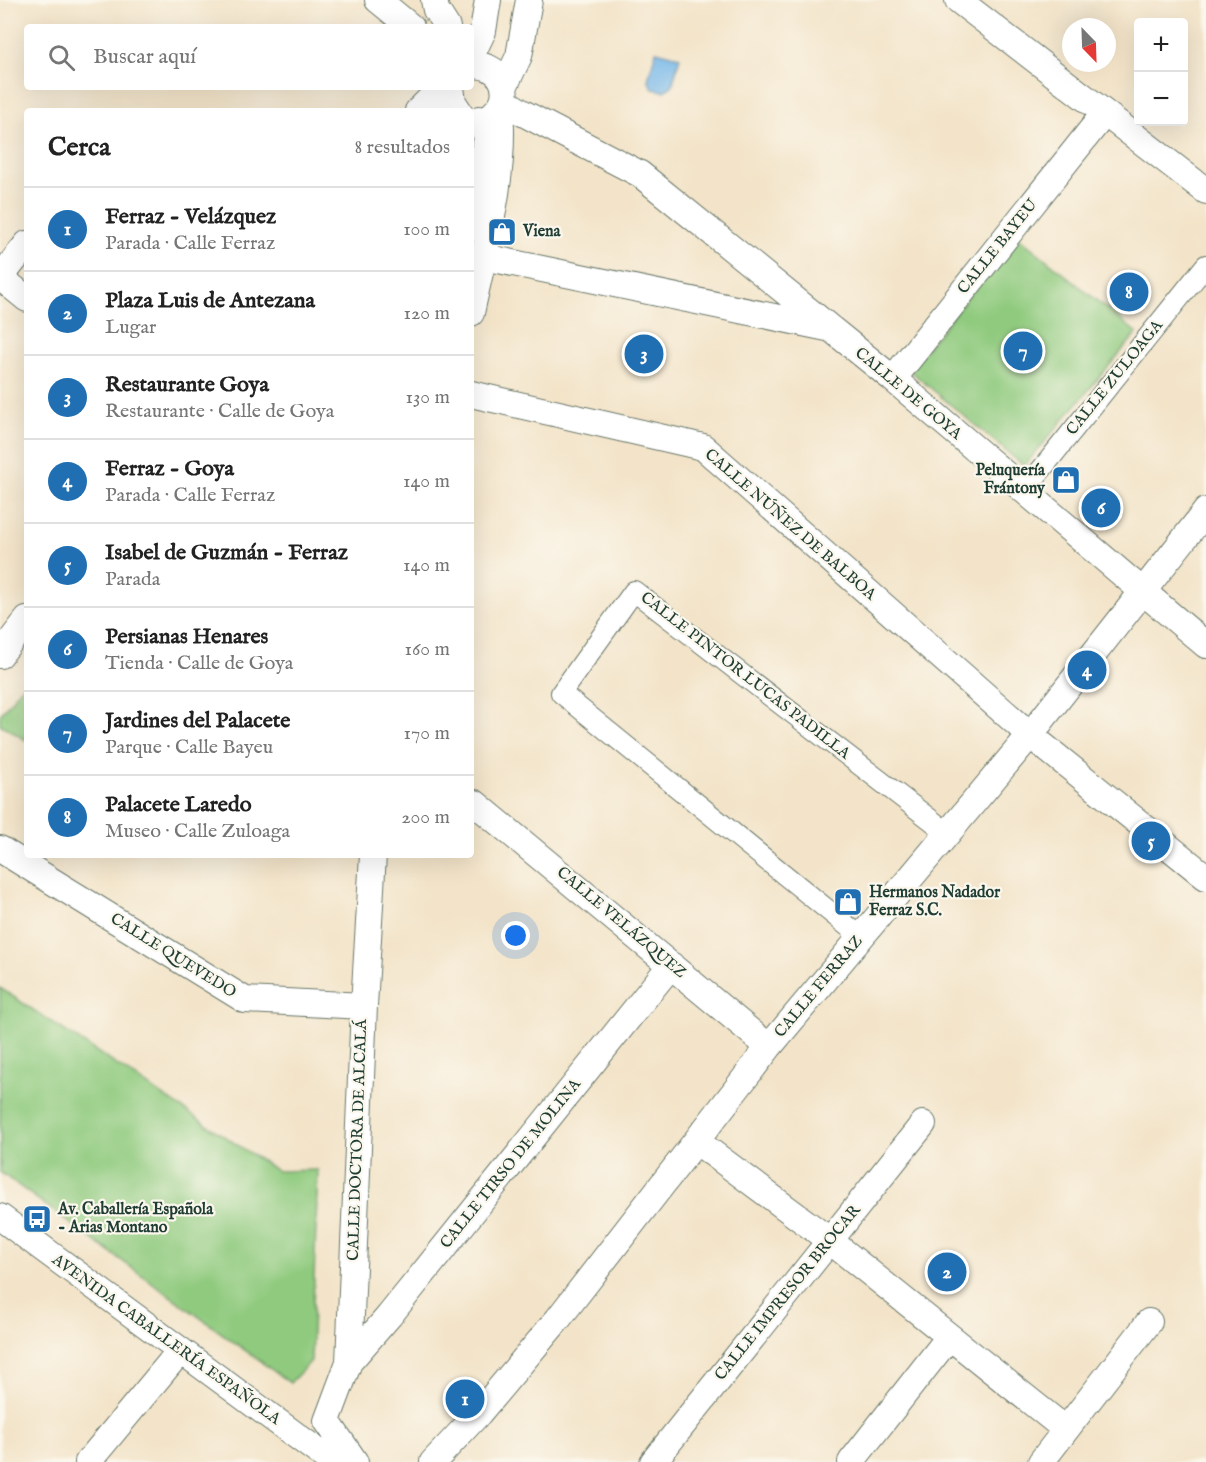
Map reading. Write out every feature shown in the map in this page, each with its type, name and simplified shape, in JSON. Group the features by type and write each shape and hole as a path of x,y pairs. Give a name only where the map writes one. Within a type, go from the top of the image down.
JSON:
{"street":[{"path":"378,0 407,24"},
{"path":"434,0 436,10 445,24"},
{"path":"477,33 488,0"},
{"path":"474,190 477,153 488,137 486,107 519,56 529,0"},
{"path":"958,0 1206,190"},
{"name":"CALLE DE GOYA","path":"474,66 489,67 501,77 486,107 523,113 640,174 893,379 1206,645"},
{"path":"421,108 439,90"},
{"path":"452,90 453,102 486,107"},
{"path":"474,300 484,257 500,161 502,135 486,107"},
{"name":"CALLE BAYEU","path":"893,379 1104,114"},
{"path":"24,248 0,278 24,297"},
{"name":"CALLE DE GOYA","path":"484,257 830,328"},
{"name":"CALLE ZULOAGA","path":"1024,491 1206,265"},
{"name":"CALLE NÚÑEZ DE BALBOA","path":"474,395 703,447 1030,735 1206,877"},
{"name":"CALLE FERRAZ","path":"433,1462 479,1413 558,1319 770,1047 1030,735 1206,511"},
{"name":"CALLE PINTOR LUCAS PADILLA","path":"861,937 561,693 634,591 948,833"},
{"path":"0,655 24,624"},
{"name":"CALLE VELÁZQUEZ","path":"474,803 770,1047"},
{"name":"CALLE QUEVEDO","path":"0,849 245,1000 364,1006"},
{"name":"CALLE DOCTORA DE ALCALÁ","path":"355,1462 327,1421 349,1362 364,1006 374,858"},
{"name":"CALLE TIRSO DE MOLINA","path":"349,1362 389,1316 671,965"},
{"name":"CALLE IMPRESOR BROCAR","path":"653,1462 923,1124"},
{"path":"696,1141 829,1240 1065,1430"},
{"name":"AVENIDA CABALLERÍA ESPAÑOLA","path":"0,1217 332,1462"},
{"path":"1041,1462 1149,1322"},
{"path":"851,1462 949,1337"},
{"path":"100,1458 180,1351"}],"green space":[{"path":"1017,236 1137,333 1024,466 909,370"},
{"path":"24,684 24,739 0,724 0,715"},
{"path":"0,988 277,1171 318,1170 311,1361 290,1383 0,1172"}],"water":[{"path":"656,51 680,57 672,86 664,91 653,89 648,80"}],"place":[{"name":"Viena","path":"502,232"},
{"name":"Palacete Laredo","path":"1129,292"},
{"name":"Jardines del Palacete","path":"1023,351"},
{"name":"Restaurante Goya","path":"644,354"},
{"name":"Peluquería Frántony","path":"1066,480"},
{"name":"Persianas Henares","path":"1101,508"},
{"name":"Ferraz - Goya","path":"1087,670"},
{"name":"Isabel de Guzmán - Ferraz","path":"1151,841"},
{"name":"Hermanos Nadador Ferraz S.C.","path":"848,902"},
{"name":"Av. Caballería Española - Arias Montano","path":"37,1219"},
{"name":"Plaza Luis de Antezana","path":"947,1272"},
{"name":"Ferraz - Velázquez","path":"465,1399"}]}
